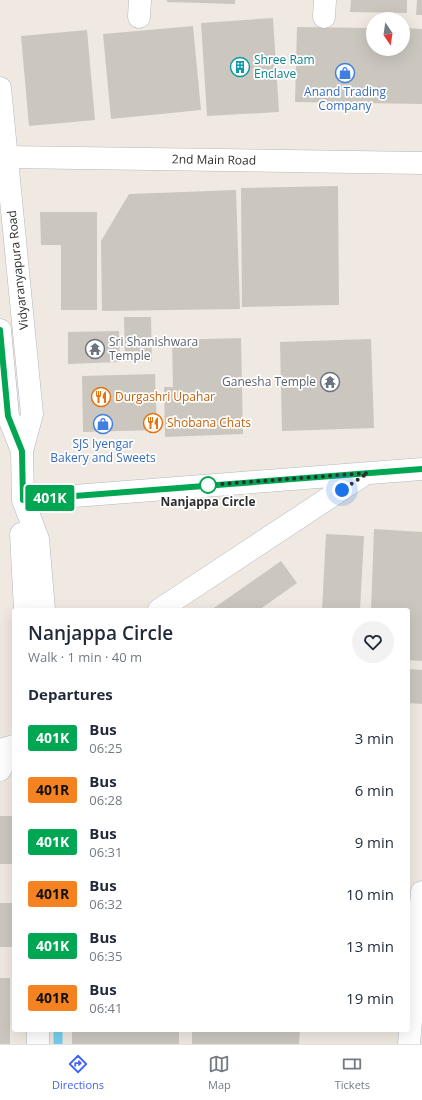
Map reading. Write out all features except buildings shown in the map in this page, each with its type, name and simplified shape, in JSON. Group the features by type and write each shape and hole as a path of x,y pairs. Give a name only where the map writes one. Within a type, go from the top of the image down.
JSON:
{"main road":[{"name":"Vidyaranyapura Road","path":"0,88 32,414 22,451 23,500 38,539 44,608"},
{"name":"2nd Main Road","path":"7,157 422,163"},
{"name":"Vidyaranyapura Road","path":"0,330 8,416 22,451"},
{"path":"23,500 422,469"},
{"path":"162,608 368,473"},
{"path":"25,608 21,534 38,539"},
{"path":"0,750 12,747"},
{"path":"0,770 12,749"},
{"path":"409,1044 422,894"},
{"path":"38,1032 38,1044"}],"waterway":[{"path":"58,1032 58,1044"}],"bus line":[{"name":"401K","path":"0,330 8,416 22,451 23,500 422,469"}],"place":[{"name":"Shree Ram Enclave","path":"240,67"},
{"name":"Anand Trading Company","path":"345,73"},
{"name":"Sri Shanishwara Temple","path":"95,349"},
{"name":"Ganesha Temple","path":"330,382"},
{"name":"Durgashri Upahar","path":"101,397"},
{"name":"Shobana Chats","path":"153,423"},
{"name":"SJS Iyengar Bakery and Sweets","path":"103,424"},
{"name":"Nanjappa Circle","path":"208,485"}],"route":[{"path":"208,485 368,473 342,490"}]}
